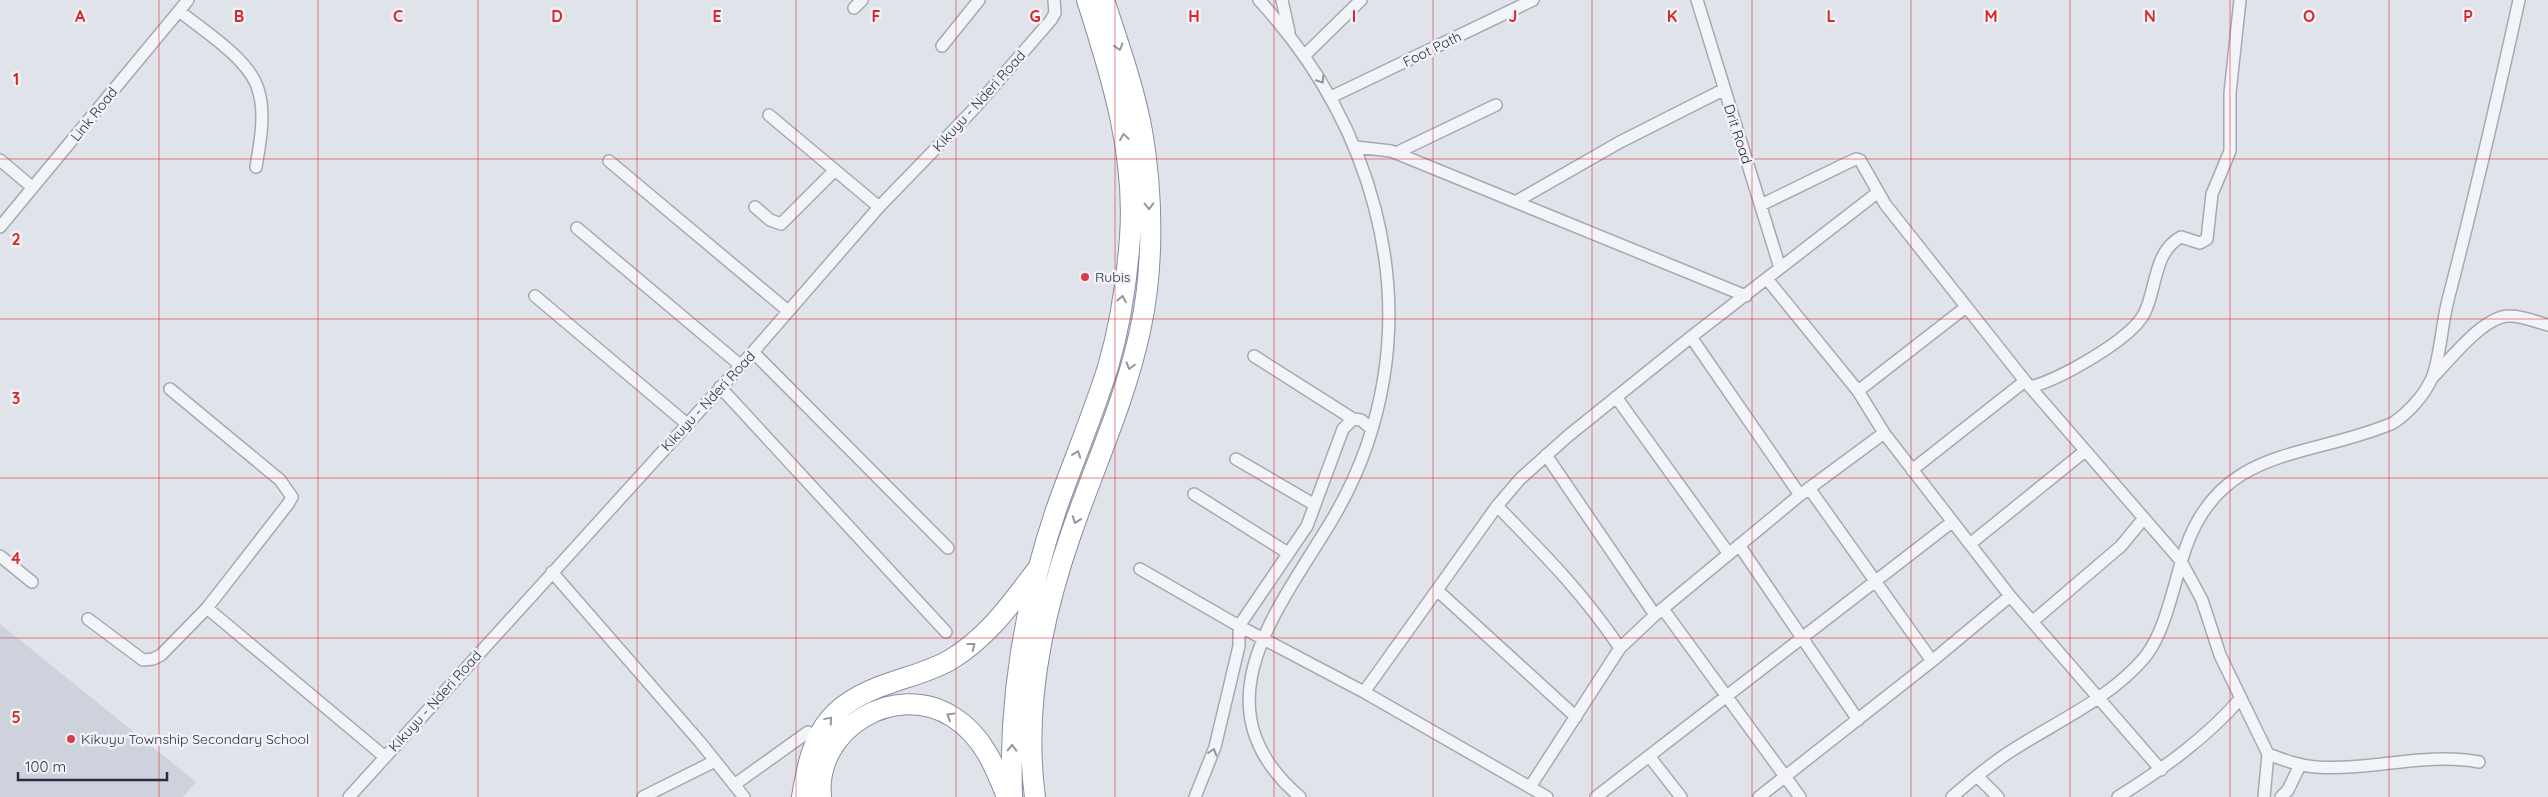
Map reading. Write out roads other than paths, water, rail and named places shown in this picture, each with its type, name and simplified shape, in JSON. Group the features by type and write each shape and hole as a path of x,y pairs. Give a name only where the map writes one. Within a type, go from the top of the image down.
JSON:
{"highway":[{"path":"1012,797 1012,728 1023,638 1056,512 1108,366 1124,291 1130,237 1129,175 1122,126 1107,60 1088,0"},
{"path":"1035,797 1032,718 1042,641 1070,536 1113,418 1135,350 1141,323 1148,264 1149,203 1142,134 1104,0"},
{"path":"802,797 812,749 831,716 843,705 862,694 948,661 970,647 1006,611 1041,564"},
{"path":"821,797 820,787 824,764 840,737 860,717 871,712 908,704 938,709 964,725 974,735 992,761 1007,797"}],"street":[{"name":"Link Road","path":"0,227 188,0"},
{"path":"942,46 979,0"},
{"name":"Kikuyu - Nderi Road","path":"349,797 753,352 879,207 972,111 1051,20 1055,12 1054,0"},
{"path":"1259,0 1290,36 1332,97 1356,147 1373,198 1387,272 1388,321 1383,373 1372,429 1358,468 1337,513 1286,592 1255,657 1249,685 1250,715 1255,739 1276,774 1300,797"},
{"path":"1282,0 1290,36"},
{"path":"1304,56 1361,0"},
{"name":"Foot Path","path":"1332,97 1533,0"},
{"name":"Drit Road","path":"1696,0 1780,268"},
{"path":"1912,470 2027,384 2050,381 2110,345 2140,320 2146,309 2157,270 2171,242 2181,237 2200,243 2207,239 2212,194 2230,151 2230,94 2240,0"},
{"path":"2432,378 2446,305 2470,216 2519,0"},
{"path":"179,11 228,50 255,82 260,101 261,121 256,167"},
{"path":"1517,201 1620,142 1723,90"},
{"path":"1396,154 1496,105"},
{"path":"769,116 879,207"},
{"path":"1356,147 1386,150 1517,201 1746,296"},
{"path":"1761,205 1856,159 1860,160 1877,193 2027,384 2181,561 2202,600 2220,655 2268,754 2264,797"},
{"path":"0,160 32,187"},
{"path":"609,161 788,312"},
{"path":"755,207 770,220 781,224 835,170"},
{"path":"1364,692 1497,506 1520,479 1616,397 1877,193"},
{"path":"577,228 740,366"},
{"path":"1767,279 1858,390 1884,433 2010,596 2161,770"},
{"path":"535,296 687,424"},
{"path":"1858,390 1966,307"},
{"path":"1952,797 2003,757 2097,698 2128,674 2149,650 2159,632 2181,561 2192,531 2202,512 2215,494 2232,480 2256,465 2392,423 2408,412 2432,378 2477,332 2494,319 2510,316 2548,325"},
{"path":"1691,337 1932,661"},
{"path":"753,352 948,548"},
{"path":"1254,356 1353,419 1361,420 1372,429"},
{"path":"720,388 946,632"},
{"path":"88,619 136,656 148,660 161,655 207,608 292,497 280,480 170,389"},
{"path":"1616,397 1729,554"},
{"path":"1195,797 1215,747 1239,646 1239,626 1304,530 1343,430 1353,419"},
{"path":"1530,788 1620,648 1659,612 1805,492 1884,433"},
{"path":"1970,544 2085,451"},
{"path":"1546,455 1659,612 1727,697 1800,797"},
{"path":"1236,459 1315,505"},
{"path":"1194,494 1288,553"},
{"path":"1497,506 1570,581 1594,610 1620,648"},
{"path":"2033,621 2121,546 2144,518"},
{"path":"1596,797 1952,522"},
{"path":"1740,545 1858,720"},
{"path":"0,556 32,582"},
{"path":"1140,569 1239,626 1364,692 1547,797"},
{"path":"552,572 744,797"},
{"path":"1438,591 1576,717"},
{"path":"1759,797 1932,661 2010,596"},
{"path":"207,608 385,757"},
{"path":"2118,797 2161,770 2217,725 2241,698"},
{"path":"734,785 808,732"},
{"path":"2268,754 2300,765 2347,768 2447,758 2479,762"},
{"path":"1649,756 1681,797"},
{"path":"643,797 715,761"},
{"path":"2281,797 2288,790 2300,765"},
{"path":"1977,776 1998,797"}],"place":[{"name":"Rubis","path":"1085,277"},
{"name":"Kikuyu Township Secondary School","path":"71,739"}]}
